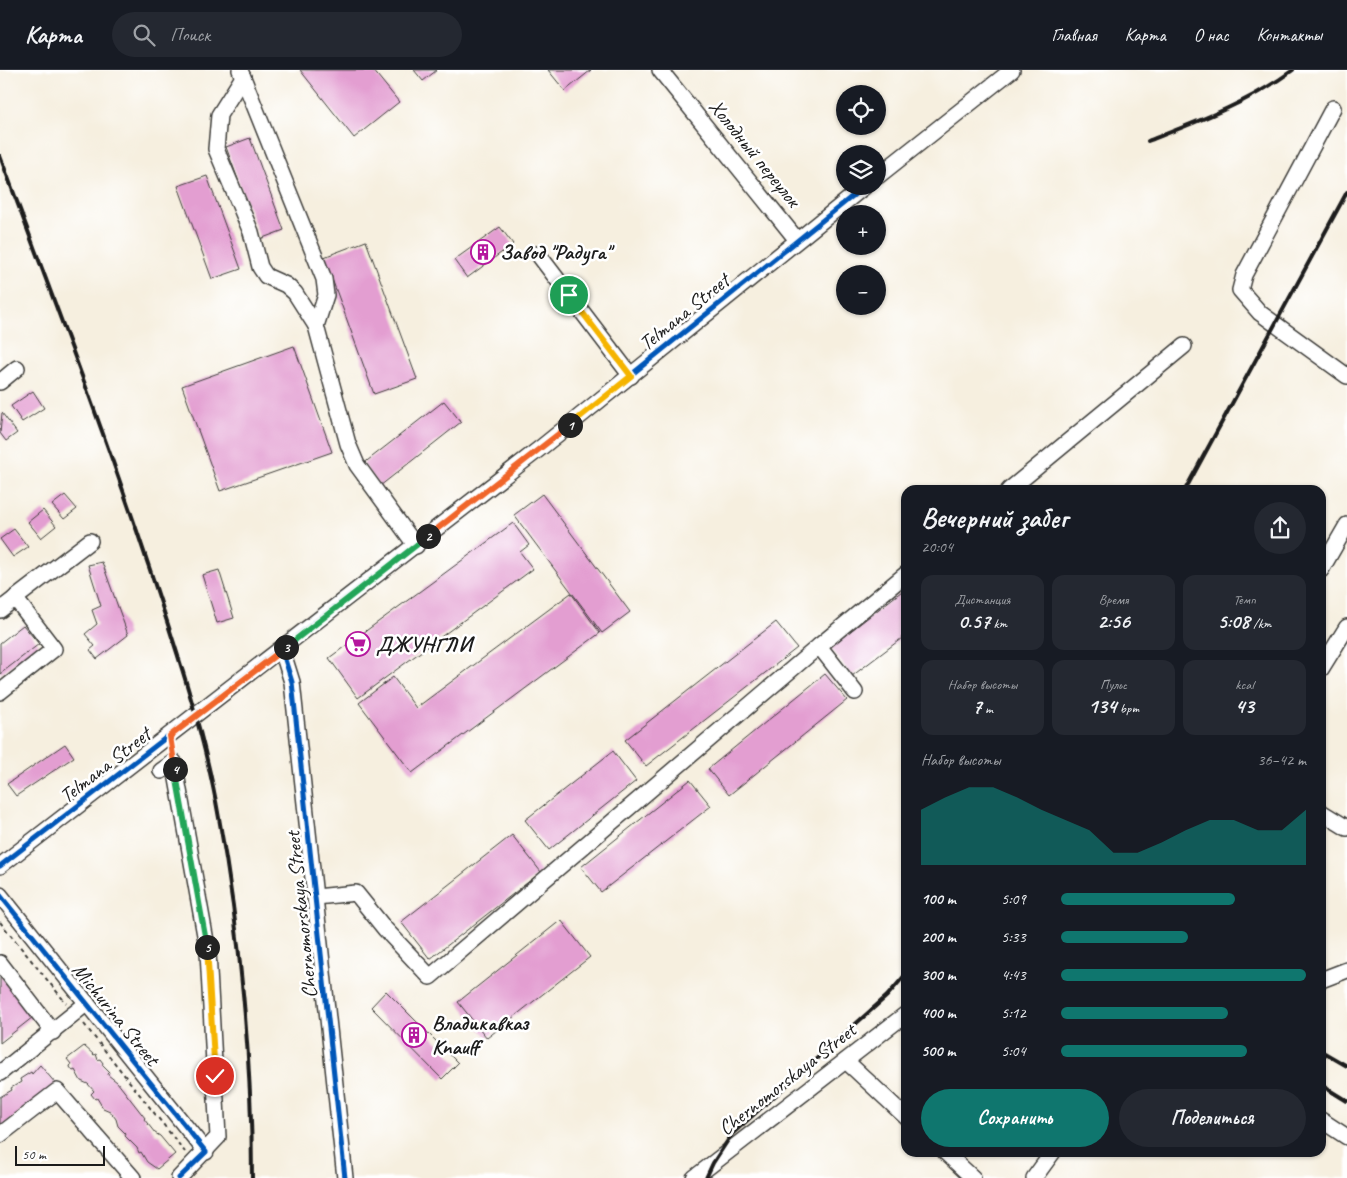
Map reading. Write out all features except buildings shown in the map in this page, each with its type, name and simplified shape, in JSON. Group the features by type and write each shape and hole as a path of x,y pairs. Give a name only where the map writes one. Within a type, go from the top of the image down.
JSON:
{"street":[{"name":"Холодный переулок","path":"660,70 797,240"},
{"path":"886,170 1012,70"},
{"path":"241,74 324,279 326,295 316,326"},
{"path":"241,74 219,115 216,149 251,232 260,267 266,276 286,285 295,293 316,326 348,444 357,465 416,546"},
{"path":"1333,108 1244,275 1240,290 1260,313 1347,376"},
{"name":"Telmana Street","path":"0,866 416,546 631,376 854,195"},
{"path":"538,254 631,376"},
{"path":"1015,485 1184,346"},
{"path":"0,382 17,368"},
{"path":"1326,561 1347,525"},
{"path":"0,610 90,541"},
{"path":"316,897 356,893 385,929 430,977 901,578"},
{"path":"0,692 54,648 16,598"},
{"path":"1326,660 1347,627"},
{"path":"819,646 855,692"},
{"name":"Chernomorskaya Street","path":"282,650 292,682 345,1178"},
{"path":"170,736 208,952 218,1138 178,1178"},
{"path":"161,771 174,762"},
{"path":"1326,815 1347,828"},
{"name":"Michurina Street","path":"0,895 206,1152"},
{"path":"0,963 53,1032"},
{"path":"1326,978 1347,970"},
{"path":"0,1073 87,1003"},
{"name":"Chernomorskaya Street","path":"694,1178 901,1018"},
{"path":"846,1061 901,1111"},
{"path":"0,1135 57,1091 133,1178"},
{"path":"1326,1123 1347,1137"},
{"path":"950,1157 973,1178"},
{"path":"1034,1178 1049,1157"}],"path":[{"path":"0,922 75,1013 194,1164"}],"railway":[{"path":"1148,141 1241,102 1293,70"},
{"path":"0,156 130,510 178,656 213,785 239,951 250,1089 252,1178"},
{"path":"1188,485 1347,192"},
{"path":"706,1178 713,1163 732,1134 887,996 901,980"},
{"path":"1326,1054 1347,1066"},
{"path":"1326,1088 1347,1101"}],"cycle path":[{"path":"0,866 543,446 854,195"},
{"path":"282,650 292,682 345,1178"},
{"path":"0,895 206,1152 179,1178"}],"place":[{"name":"Завод \"Радуга\"","path":"483,252"},
{"name":"ДЖУНГЛИ","path":"358,644"},
{"name":"Владикавказ Knauff","path":"414,1035"}],"route":[{"path":"215,1076 208,952 170,736 631,376 569,295"}]}
